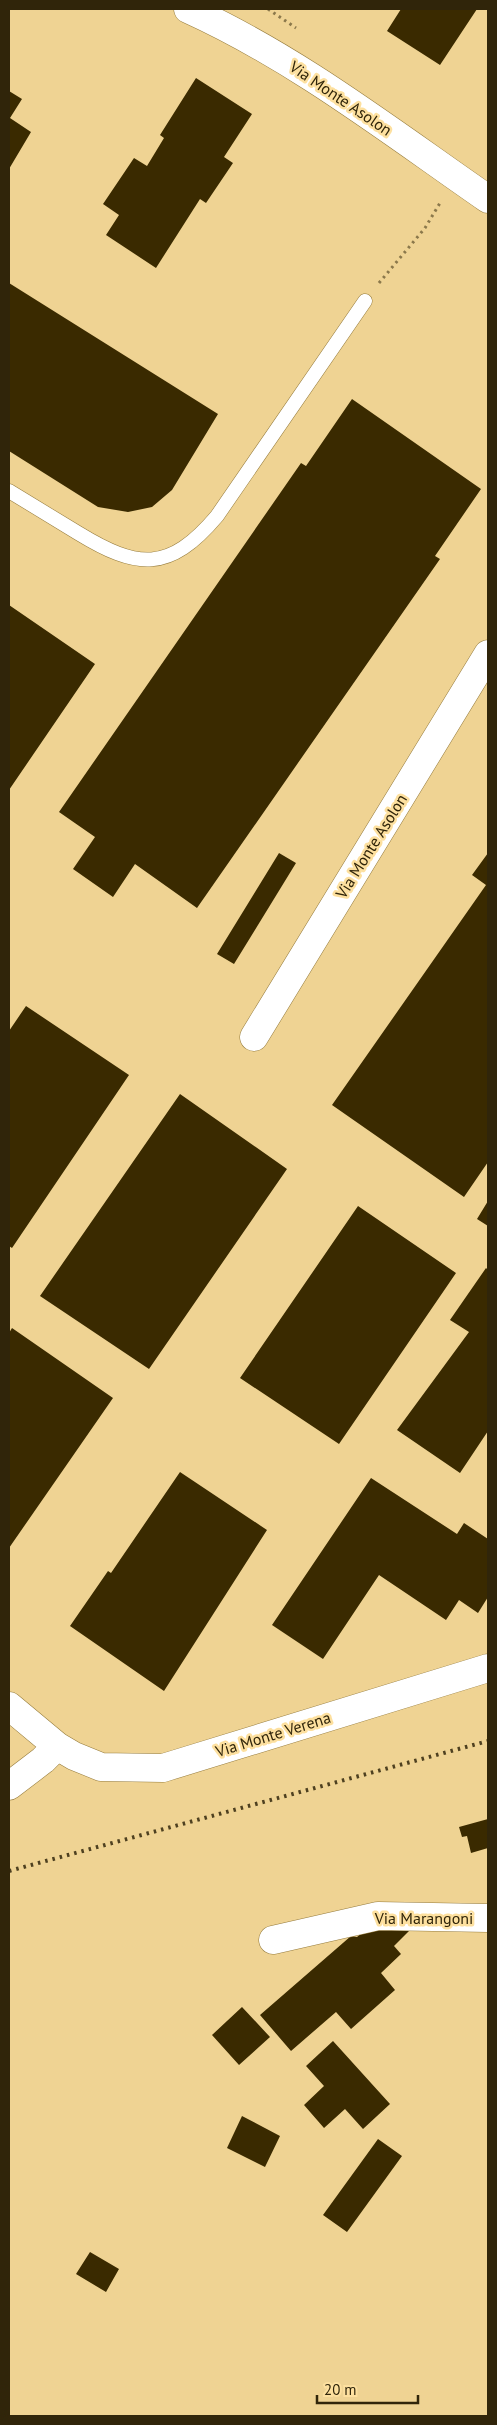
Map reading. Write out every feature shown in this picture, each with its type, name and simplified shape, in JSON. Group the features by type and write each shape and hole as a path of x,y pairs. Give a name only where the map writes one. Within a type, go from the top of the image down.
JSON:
{"street":[{"name":"Via Monte Asolon","path":"188,9 228,27 286,60 488,199"},
{"name":"Via Monte Asolon","path":"254,1037 488,654"},
{"name":"Via Monte Verena","path":"9,1706 57,1746 74,1756 101,1767 163,1768 488,1668"},
{"path":"9,1786 43,1760 57,1746"},
{"name":"Via Marangoni","path":"273,1940 378,1916 488,1918"}],"lane":[{"path":"9,491 117,555 133,560 154,559 187,546 217,516 365,301"}],"path":[{"path":"365,301 425,228 455,176"}],"building":[{"path":"401,9 477,9 440,65 387,31"},
{"path":"196,78 252,114 224,157 233,163 206,203 200,199 156,268 106,235 119,215 103,204 134,158 147,166 164,138 160,135"},
{"path":"9,91 22,99 10,118 31,132 9,169"},
{"path":"9,283 218,414 172,490 152,507 128,512 98,507 9,451"},
{"path":"352,399 481,489 435,556 440,559 197,908 135,864 113,897 73,869 95,837 59,812 301,463 306,466"},
{"path":"9,605 95,664 9,790"},
{"path":"279,853 296,863 234,964 217,954"},
{"path":"488,853 488,1162 464,1197 332,1105 486,885 472,875"},
{"path":"26,1006 129,1075 12,1248 9,1246 9,1031"},
{"path":"180,1094 287,1169 149,1369 40,1296"},
{"path":"488,1201 488,1226 477,1219"},
{"path":"358,1206 456,1273 339,1444 240,1378"},
{"path":"486,1268 488,1270 488,1431 460,1473 397,1430 469,1332 450,1320"},
{"path":"12,1328 113,1398 9,1548 9,1333"},
{"path":"180,1472 267,1530 164,1691 70,1626 108,1571 111,1573"},
{"path":"371,1478 457,1534 464,1523 488,1539 488,1597 478,1613 459,1600 446,1620 379,1575 323,1659 272,1625"},
{"path":"488,1819 488,1848 471,1853 467,1836 462,1837 459,1827"},
{"path":"372,1924 415,1925 394,1946 401,1954 381,1973 395,1990 351,2029 336,2012 291,2051 260,2015 351,1936 357,1937"},
{"path":"242,2007 270,2037 239,2065 212,2035"},
{"path":"333,2041 390,2104 363,2129 345,2109 324,2128 304,2105 324,2086 306,2066"},
{"path":"242,2116 280,2136 265,2167 227,2148"},
{"path":"378,2139 402,2156 347,2232 323,2215"},
{"path":"90,2252 119,2269 106,2292 76,2274"}],"railway":[{"path":"9,1871 488,1741"}]}
